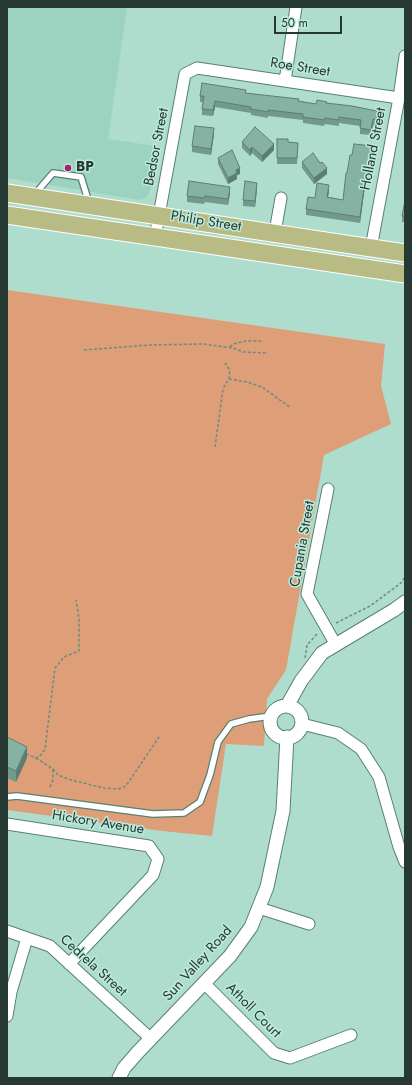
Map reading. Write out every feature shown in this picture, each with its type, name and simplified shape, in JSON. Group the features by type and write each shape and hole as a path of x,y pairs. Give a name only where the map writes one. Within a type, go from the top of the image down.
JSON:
{"main road":[{"name":"Philip Street","path":"9,191 32,197 275,232 405,253"},
{"name":"Philip Street","path":"7,215 405,274"}],"street":[{"path":"285,81 296,7"},
{"name":"Holland Street","path":"371,248 399,98 405,56"},
{"name":"Roe Street","path":"197,68 399,98"},
{"name":"Bedsor Street","path":"155,237 186,74 197,68"},
{"path":"275,232 281,198"},
{"name":"Cupania Street","path":"328,489 307,594 336,645"},
{"path":"287,706 301,681 322,653 403,607"},
{"path":"287,706 298,712 301,717 302,724 297,733 287,737 281,736 272,728 270,722 271,716 278,708 287,706"},
{"path":"302,724 338,733 361,749 379,777 399,847 405,862"},
{"name":"Sun Valley Road","path":"119,1078 124,1068 150,1038 230,956 251,927 267,886 283,811 287,737"},
{"name":"Hickory Avenue","path":"7,824 149,846 158,859 153,875 69,964"},
{"path":"259,908 309,924"},
{"name":"Cedrela Street","path":"7,931 50,946 150,1038"},
{"path":"7,1016 11,992 27,938"},
{"name":"Atholl Court","path":"204,983 274,1053 290,1058 351,1035"}],"lane":[{"path":"32,197 53,173 81,177 90,205"},
{"path":"7,797 17,796 153,814 184,813 200,802 210,776 218,742 231,724 271,716"}],"path":[{"path":"230,348 233,344 246,341 263,341"},
{"path":"84,350 127,346 203,344 230,348 243,352 268,353"},
{"path":"216,447 223,389 230,376 229,369 225,364"},
{"path":"229,379 247,382 262,387 291,408"},
{"path":"36,758 41,755 45,749 56,668 64,658 78,650 79,619 76,600"},
{"path":"26,753 53,769 58,775 71,780 104,788 118,789 124,787 128,783 159,736"},
{"path":"50,787 53,780 53,769"}],"shaded area":[{"path":"7,7 127,7 108,139 156,146 152,186 147,197 140,200 7,178"},
{"path":"7,290 385,344 381,386 391,424 324,455 286,670 267,699 264,746 226,744 212,836 162,831 7,810"}],"building":[{"path":"202,83 246,90 245,93 299,99 298,101 316,104 317,100 327,102 326,103 377,111 376,120 373,119 371,130 360,128 361,120 339,117 339,120 325,118 324,120 303,117 303,114 268,110 268,112 251,109 251,107 215,101 213,110 202,109 204,96 200,96"},
{"path":"195,126 214,128 211,149 192,146"},
{"path":"255,127 274,144 262,156 252,147 250,150 242,142"},
{"path":"277,139 288,139 288,142 298,143 297,158 277,158"},
{"path":"354,144 373,146 373,160 369,161 369,165 367,165 360,217 306,209 308,197 315,198 317,183 329,185 327,197 343,200 346,173"},
{"path":"232,150 240,168 236,170 237,173 228,178 218,158"},
{"path":"313,153 320,163 322,162 327,168 314,178 302,162"},
{"path":"189,181 230,187 228,199 205,196 204,198 187,196"},
{"path":"245,181 257,183 255,201 243,200"},
{"path":"405,201 405,216 402,216"},
{"path":"7,737 27,747 16,771 7,767"}],"place":[{"name":"BP","path":"68,168"}]}
